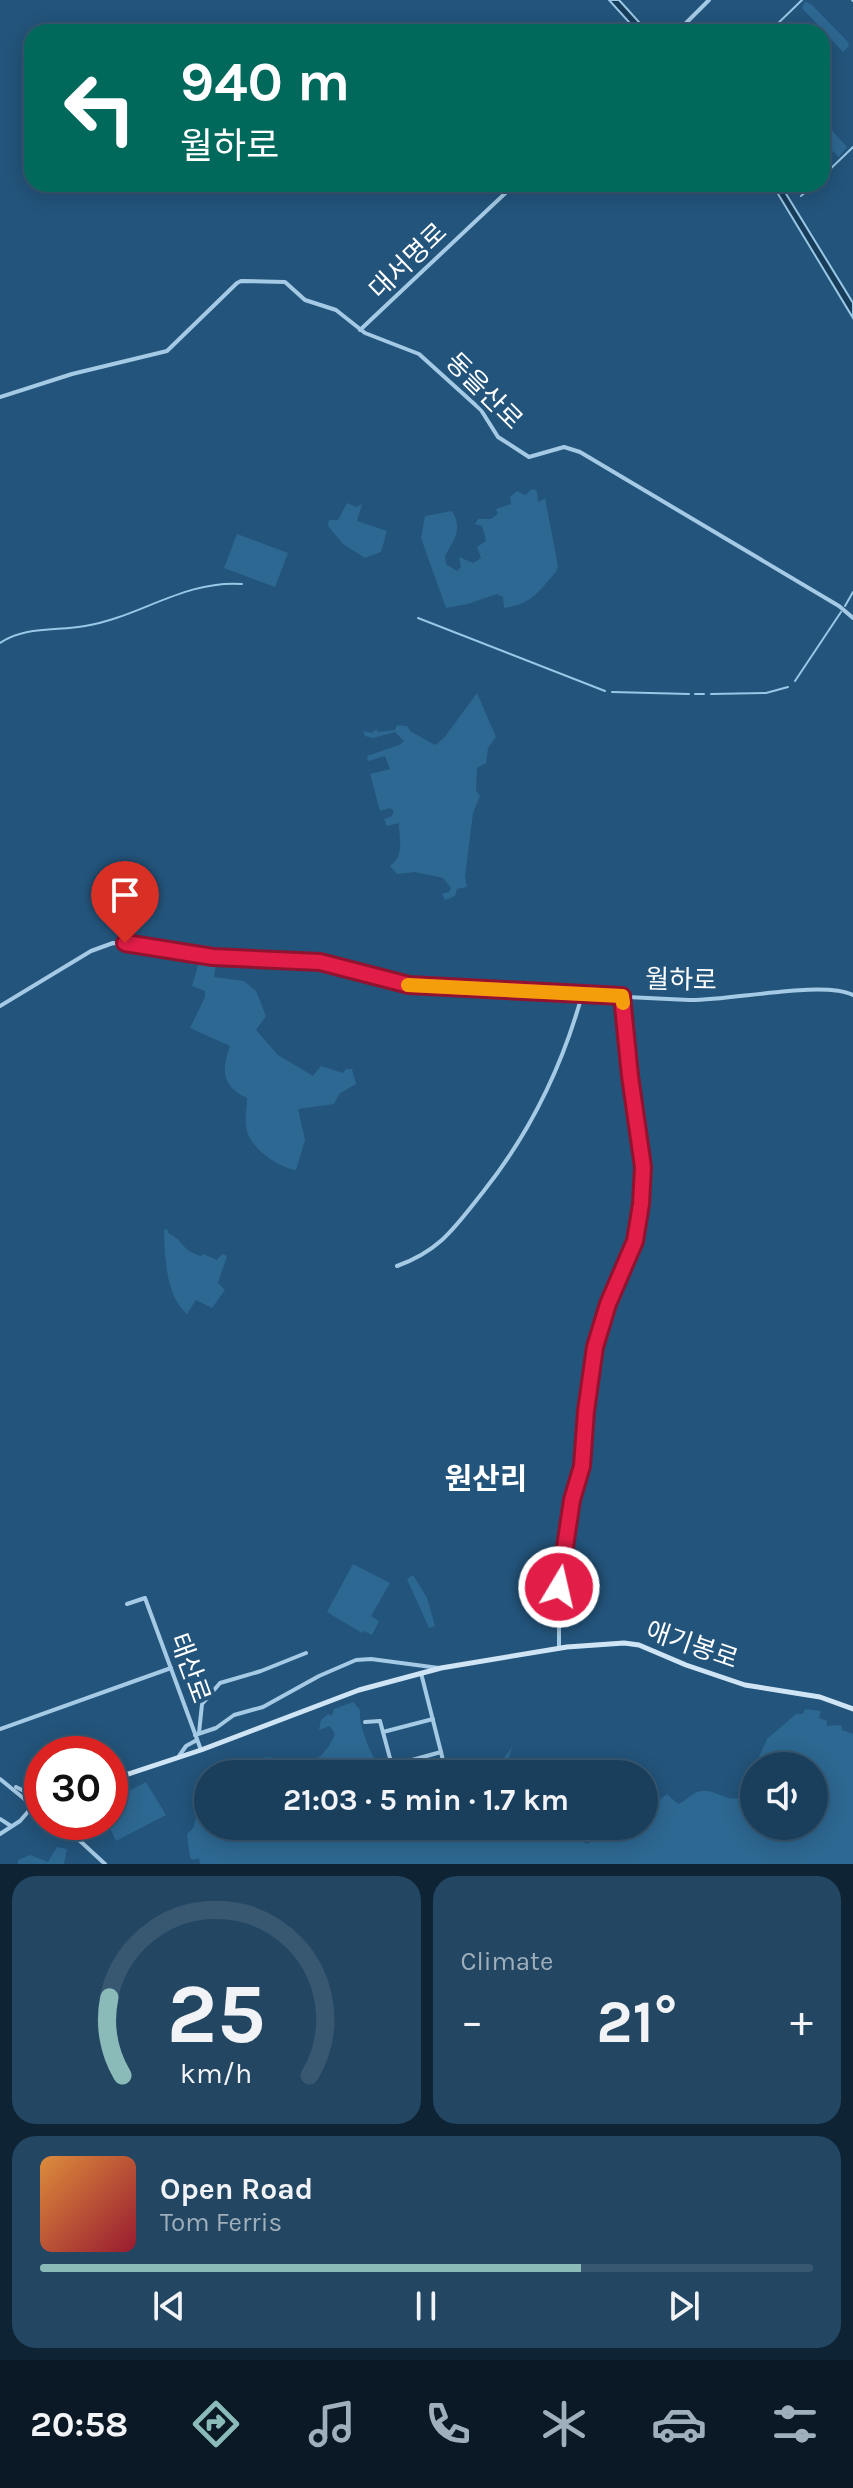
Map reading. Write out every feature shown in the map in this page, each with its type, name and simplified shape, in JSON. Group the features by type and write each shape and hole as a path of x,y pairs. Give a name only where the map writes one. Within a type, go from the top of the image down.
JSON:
{"main road":[{"name":"애기봉로","path":"128,1774 201,1750 347,1694 441,1668 559,1648 624,1643 639,1645 745,1685 833,1700 853,1709"}],"street":[{"path":"685,24 709,0"},
{"name":"대서명로","path":"360,330 507,192"},
{"name":"동을산로","path":"0,397 72,374 167,351 241,281 288,283 305,300 336,310 360,330 428,360 481,410 498,437 529,457 564,447 580,452 827,598 853,618"},
{"name":"월하로","path":"0,1006 91,951 113,943 163,947 213,957 320,962 409,985 710,1000 823,988 853,995"},
{"path":"397,1266 427,1252 451,1234 512,1154 558,1068 582,995"},
{"path":"559,1648 559,1581 572,1500 582,1466 595,1347 608,1304 635,1241 642,1192 643,1167 622,996"},
{"name":"태산로","path":"127,1604 145,1598 201,1750"},
{"name":"태산로","path":"197,1736 202,1704 220,1683 306,1653"},
{"path":"179,1756 197,1736 216,1728 234,1715 263,1707 319,1676 356,1660 371,1659 441,1668"},
{"path":"0,1729 171,1668"},
{"path":"421,1673 443,1760"},
{"path":"383,1732 433,1719"},
{"path":"365,1722 378,1720 394,1765 441,1752"},
{"path":"0,1779 24,1791"},
{"path":"10,1784 24,1797"},
{"path":"20,1821 24,1816"},
{"path":"0,1819 11,1826"},
{"path":"0,1834 24,1820"},
{"path":"78,1840 105,1864"}],"shaded area":[{"path":"609,0 619,0 641,24 631,24"},
{"path":"805,1 812,5 848,42 849,46 843,52 830,38 830,24 817,24 802,8"},
{"path":"830,129 847,147 839,157 830,149"},
{"path":"777,192 785,192 853,303 853,318"},
{"path":"532,489 537,491 538,502 545,498 558,566 556,572 534,596 521,604 504,608 503,597 497,594 446,608 421,538 425,516 452,511 457,529 445,556 446,564 457,571 461,567 459,557 473,563 481,558 477,547 486,541 482,526 475,524 478,519 491,519 498,514 496,509 511,504 510,497 517,491 525,495"},
{"path":"347,503 356,507 362,504 357,521 387,531 381,552 365,558 343,544 328,526 329,520 338,520"},
{"path":"237,534 288,553 275,587 224,568"},
{"path":"477,693 496,737 488,748 486,763 477,768 476,791 480,796 473,813 465,877 467,887 457,889 455,896 445,900 442,894 451,888 443,878 415,872 397,874 390,866 398,857 399,823 387,826 384,819 392,816 394,811 390,808 380,811 370,774 390,769 385,756 368,761 367,756 404,741 395,732 373,738 365,736 363,731 371,733 377,729 378,732 395,730 397,725 407,726 410,731 435,745 444,738"},
{"path":"199,962 216,964 214,977 244,981 256,991 266,1016 256,1030 278,1055 313,1076 321,1066 343,1073 346,1069 352,1069 356,1084 339,1094 334,1104 298,1109 305,1140 296,1170 281,1166 250,1138 246,1123 247,1098 228,1083 226,1077 225,1063 230,1046 190,1028 205,997 205,991 192,986"},
{"path":"167,1229 194,1254 217,1260 222,1254 227,1256 218,1283 225,1290 212,1308 196,1300 187,1314 174,1297 166,1263 164,1230"},
{"path":"353,1564 390,1583 371,1616 379,1621 372,1635 362,1633 327,1612"},
{"path":"413,1575 427,1598 435,1626 429,1628 407,1579"},
{"path":"353,1702 360,1710 361,1725 376,1760 315,1760 335,1734 330,1726 319,1730 321,1720 328,1714 332,1716 334,1709"},
{"path":"805,1709 821,1711 819,1718 827,1721 827,1726 841,1725 842,1730 853,1734 853,1864 200,1864 199,1858 190,1858 187,1834 194,1827 194,1840 579,1840 588,1844 590,1840 658,1840 658,1801 667,1794 678,1804 701,1791 729,1798 740,1797 740,1840 828,1840 828,1752 761,1752 767,1739 796,1714 803,1714"},
{"path":"146,1782 166,1815 128,1835 128,1792"},
{"path":"57,1847 67,1849 64,1864 18,1864 18,1860 30,1855 48,1862"}],"waterway":[{"path":"777,24 802,0"},
{"path":"830,169 853,147"},
{"path":"801,196 806,192"},
{"path":"0,643 30,631 105,621 201,588 242,584"},
{"path":"845,606 853,592"},
{"path":"795,681 841,612"},
{"path":"418,618 605,691"},
{"path":"711,694 766,693 788,687"},
{"path":"612,692 689,694"},
{"path":"695,694 704,694"}],"slow traffic":[{"path":"408,985 622,996 623,1003"}],"district":[{"name":"원산리","path":"486,1479"}],"route":[{"path":"125,943 213,957 301,959 409,985 622,996 643,1167 641,1204 635,1241 598,1330 588,1386 582,1466 572,1500 559,1587"}]}
